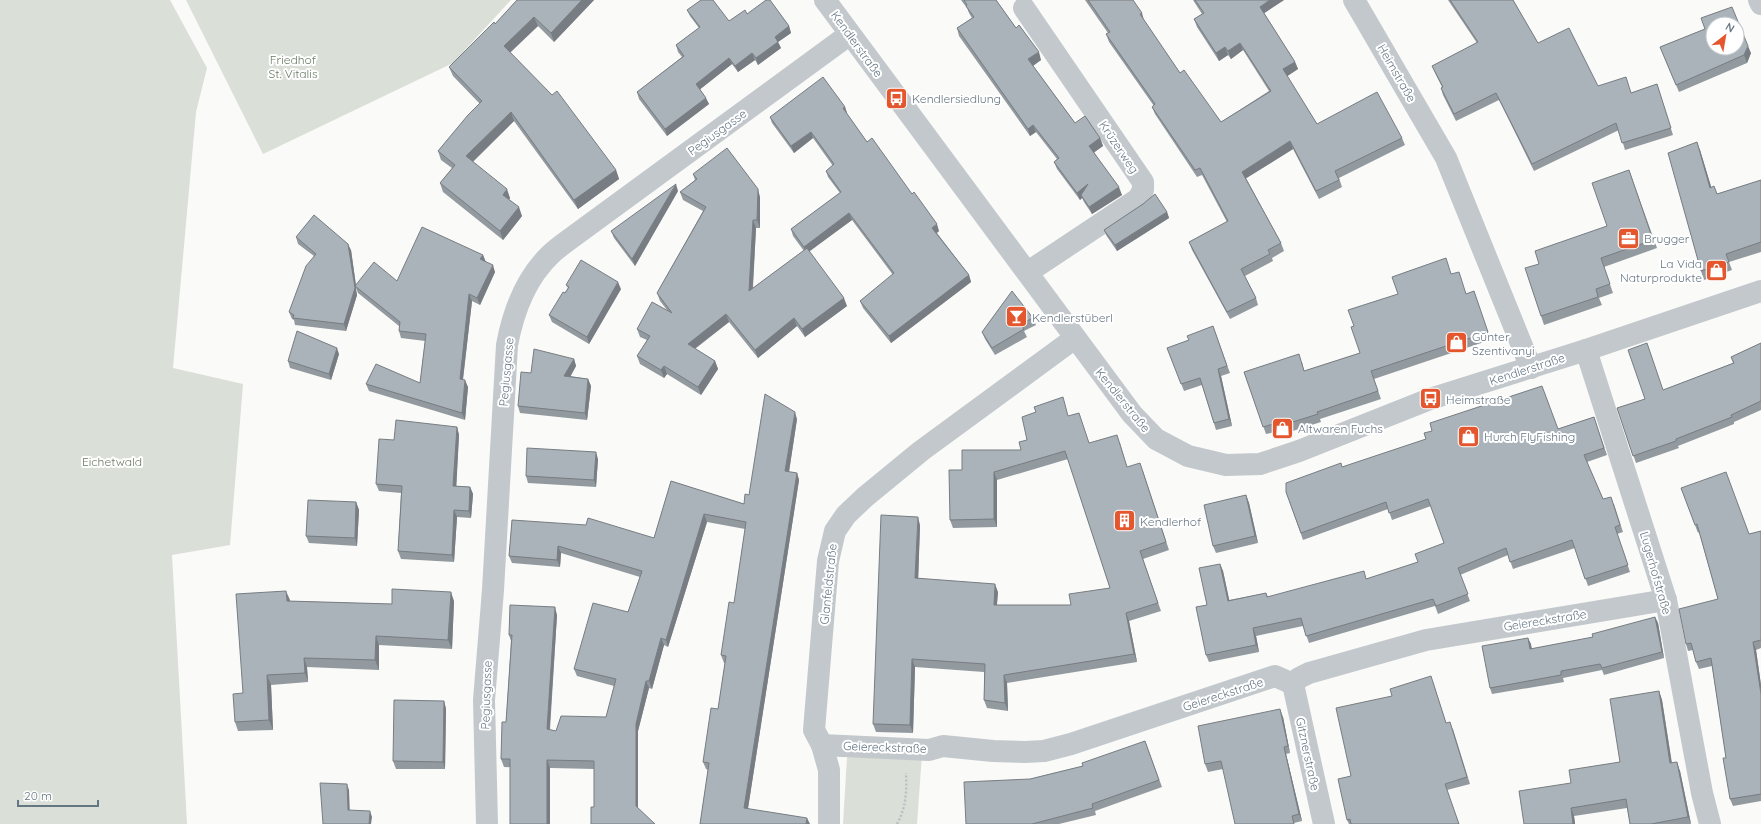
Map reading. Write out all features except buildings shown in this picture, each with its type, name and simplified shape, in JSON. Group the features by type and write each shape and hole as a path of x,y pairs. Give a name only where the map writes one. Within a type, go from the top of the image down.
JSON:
{"street":[{"name":"Kendlerstraße","path":"825,0 896,98 1028,272 1132,414 1156,439 1188,456 1226,465 1260,464 1300,451 1430,400 1586,350 1761,291"},
{"name":"Heimstraße","path":"1354,0 1446,158 1531,368"},
{"path":"1759,0 1761,4"},
{"name":"Krüzerweg","path":"1024,8 1142,182 1143,190 1138,199 1028,272"},
{"name":"Pegiusgasse","path":"486,824 484,700 494,590 507,345 511,323 518,304 531,280 549,256 850,34"},
{"name":"Glanfeldstraße","path":"829,824 829,770 822,745 814,730 828,561 835,531 846,515 864,497 921,451 1075,338"},
{"name":"Lugerhofstraße","path":"1586,350 1666,600 1702,793 1710,824"},
{"name":"Geiereckstraße","path":"822,745 929,750 944,746 993,751 1044,751 1079,742 1275,676 1293,684 1299,678 1309,673 1426,640 1666,600"},
{"name":"Gitznerstraße","path":"1293,684 1324,824"}],"path":[{"path":"896,824 902,814 906,795 905,768 902,749"}],"green space":[{"name":"Eichetwald","path":"0,0 170,0 207,68 196,112 173,368 243,384 230,545 172,555 187,824 0,824"},
{"name":"Friedhof St. Vitalis","path":"186,0 511,0 453,63 263,154"},
{"path":"854,751 922,754 917,824 843,824 847,758"}],"place":[{"name":"Kendlersiedlung","path":"896,98"},
{"name":"Brugger","path":"1628,238"},
{"name":"La Vida Naturprodukte","path":"1717,270"},
{"name":"Kendlerstüberl","path":"1017,317"},
{"name":"Günter Szentivanyi","path":"1456,343"},
{"name":"Heimstraße","path":"1430,399"},
{"name":"Altwaren Fuchs","path":"1283,428"},
{"name":"Hurch FlyFishing","path":"1469,436"},
{"name":"Kendlerhof","path":"1124,521"}]}
